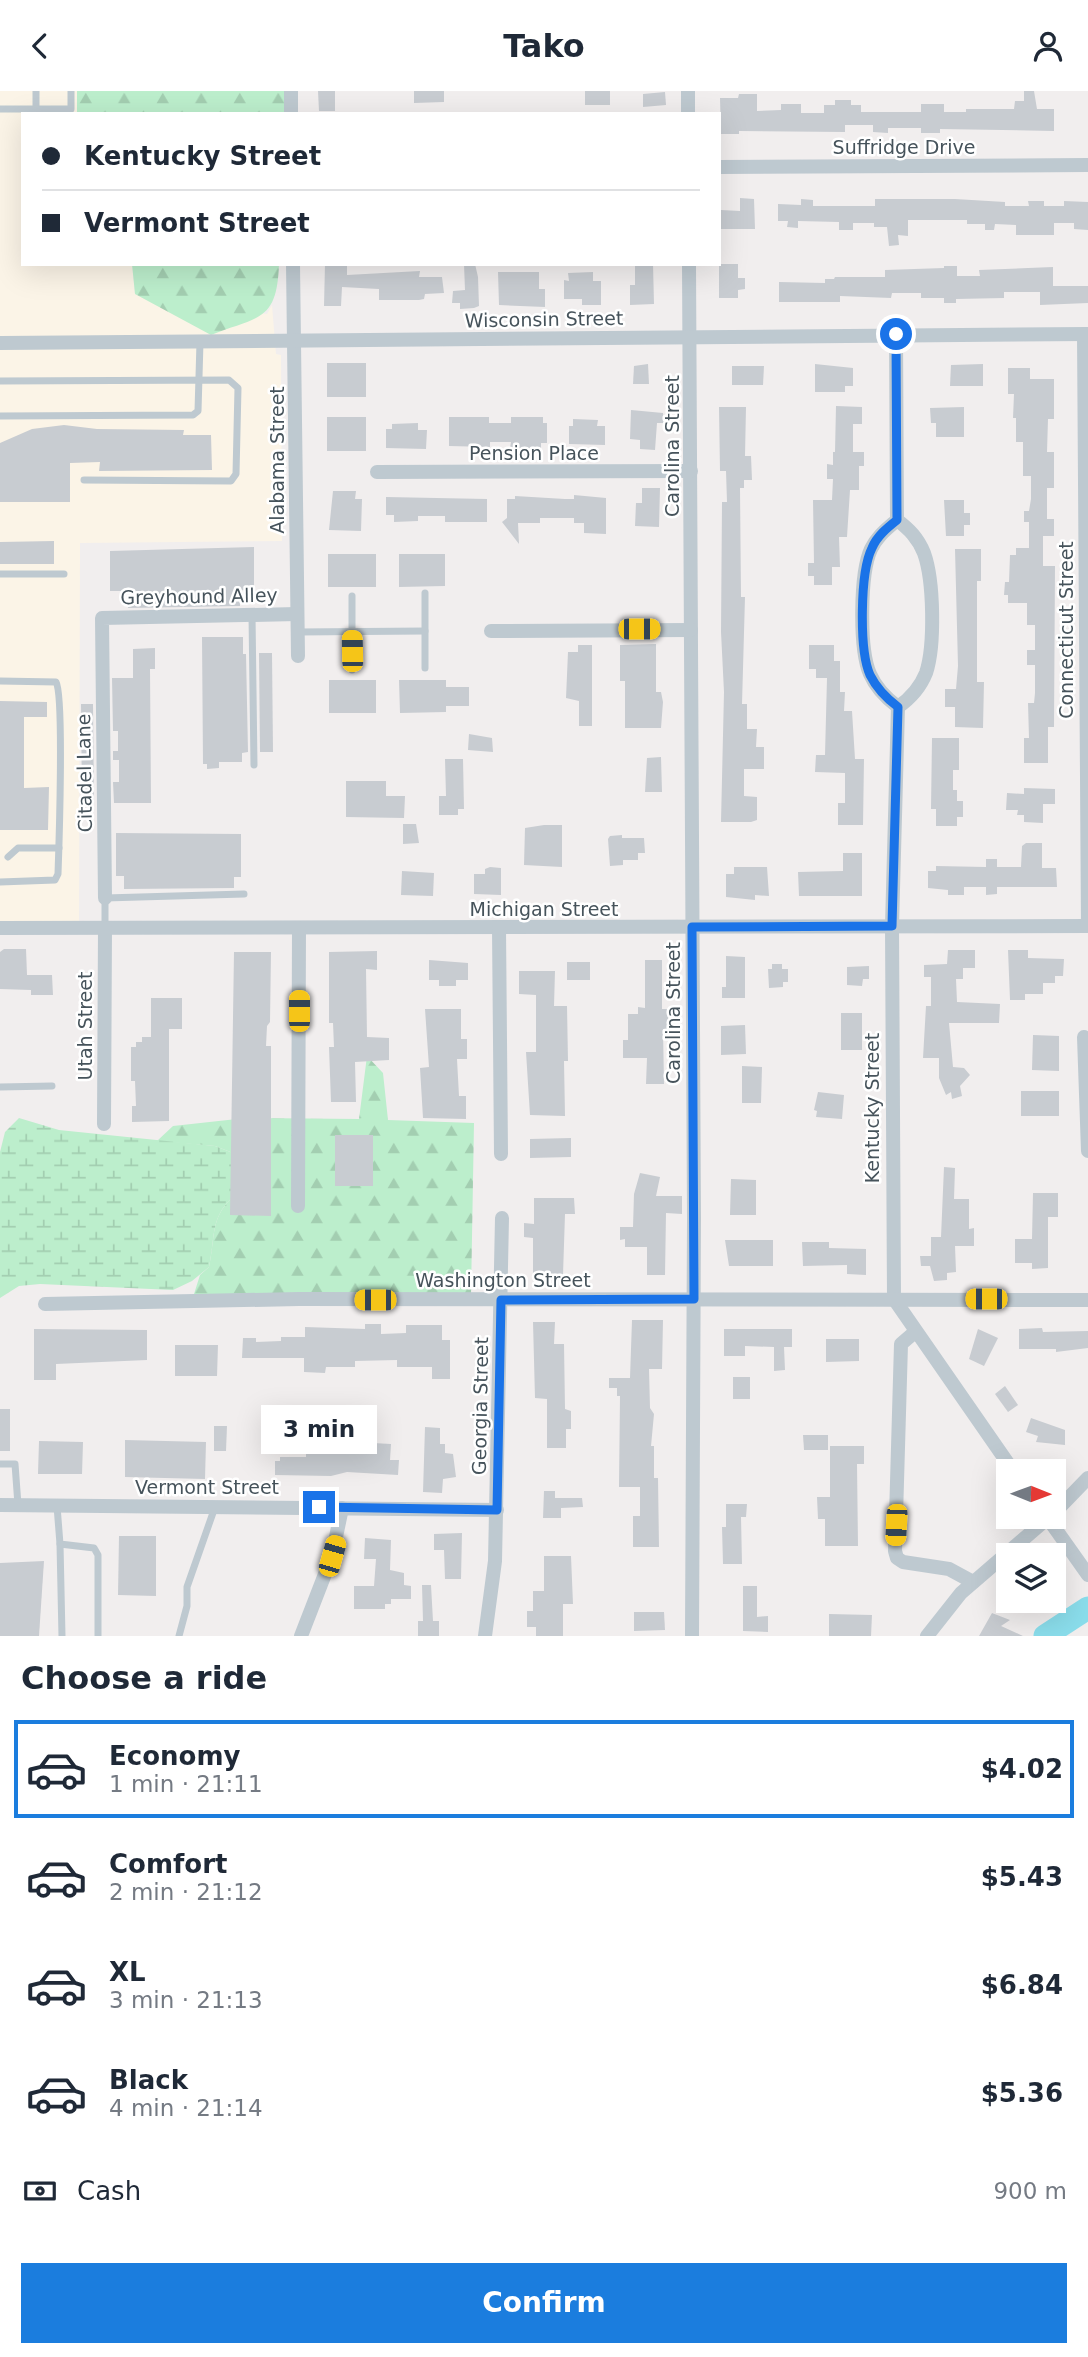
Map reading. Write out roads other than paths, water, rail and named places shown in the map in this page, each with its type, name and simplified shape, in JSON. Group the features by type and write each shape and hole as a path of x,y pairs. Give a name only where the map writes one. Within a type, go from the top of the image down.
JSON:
{"street":[{"path":"291,91 291,112"},
{"path":"688,91 688,112"},
{"name":"Suffridge Drive","path":"721,167 1088,165"},
{"name":"Alabama Street","path":"293,266 298,656"},
{"name":"Carolina Street","path":"690,266 694,1299 692,1636"},
{"path":"896,334 897,520 877,538 870,550 864,580 864,610 865,659 869,673 886,698 898,707 911,698 919,687 925,674 931,645 930,585 924,554 908,528 897,520"},
{"name":"Wisconsin Street","path":"0,343 1086,334"},
{"name":"Connecticut Street","path":"1086,334 1088,926"},
{"name":"Pension Place","path":"377,472 691,471"},
{"name":"Greyhound Alley","path":"102,618 297,614"},
{"name":"Citadel Lane","path":"102,618 105,898"},
{"path":"491,631 691,630"},
{"name":"Kentucky Street","path":"894,1299 892,926 898,707"},
{"name":"Michigan Street","path":"0,928 1088,926"},
{"name":"Utah Street","path":"104,1124 105,928"},
{"path":"298,1206 299,928"},
{"path":"499,928 501,1154"},
{"path":"1084,1037 1088,1151"},
{"name":"Georgia Street","path":"485,1636 495,1561 502,1218"},
{"name":"Washington Street","path":"45,1304 694,1299 1088,1300"},
{"path":"894,1299 1005,1459"},
{"path":"915,1332 901,1344 895,1551 897,1558 903,1562 949,1569 973,1582"},
{"path":"1066,1500 1088,1478"},
{"name":"Vermont Street","path":"0,1505 497,1510"},
{"path":"302,1636 332,1556 342,1508"},
{"path":"927,1636 948,1605 1035,1529"},
{"path":"1058,1529 1088,1576"}],"lane":[{"path":"36,91 36,110"},
{"path":"0,109 71,110 71,91"},
{"path":"0,416 193,415 198,411 200,341"},
{"path":"0,381 229,380 238,388 236,474 231,481 85,480"},
{"path":"0,574 64,574"},
{"path":"425,593 425,668"},
{"path":"352,596 352,670"},
{"path":"252,615 254,765"},
{"path":"297,632 425,631"},
{"path":"0,681 48,680 55,682 59,688 58,873 55,880 0,882"},
{"path":"8,857 18,848 59,848"},
{"path":"105,898 244,894"},
{"name":"Citadel Lane","path":"105,898 105,928"},
{"path":"0,1087 52,1086"},
{"path":"0,1464 15,1464 18,1505"},
{"path":"57,1505 62,1636"},
{"path":"178,1636 187,1606 187,1587 215,1507"},
{"path":"60,1544 94,1548 98,1555 98,1636"}],"waterway":[{"path":"1045,1636 1088,1608"}]}
